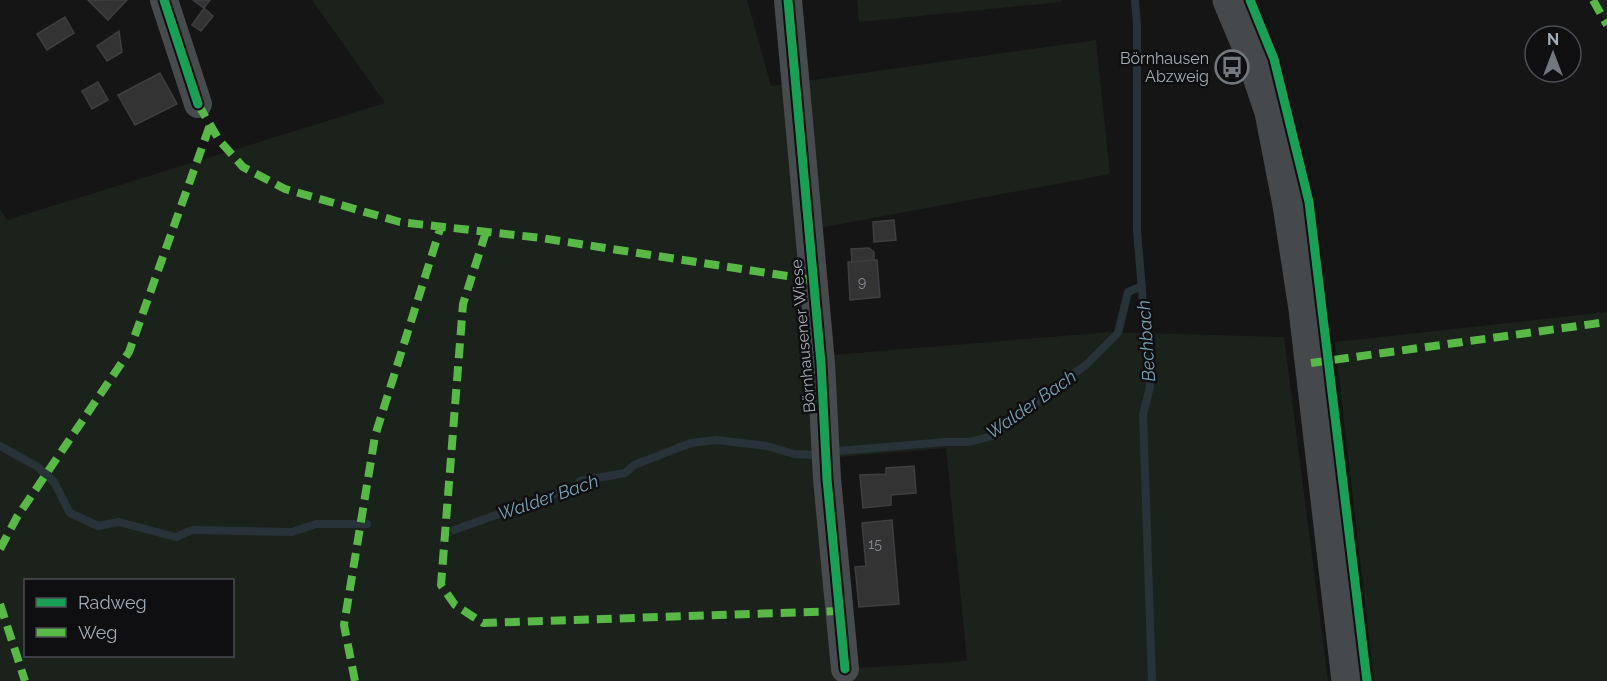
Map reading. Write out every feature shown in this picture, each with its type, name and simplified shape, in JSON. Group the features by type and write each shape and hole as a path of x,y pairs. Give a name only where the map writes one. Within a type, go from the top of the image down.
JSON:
{"main road":[{"path":"1229,0 1250,50 1271,112 1289,205 1305,309 1348,681"}],"street":[{"path":"164,0 198,104"},
{"name":"Börnhausener Wiese","path":"788,0 821,363 827,479 845,669"}],"shaded area":[{"path":"312,0 747,0 771,86 1096,40 1110,174 819,228 832,355 1111,332 1284,337 1328,681 0,681 0,209 7,220 385,103","holes":["946,448 967,661 858,668 839,457"]},
{"path":"857,0 1061,0 1061,2 859,22"},
{"path":"1593,0 1607,0 1607,25"},
{"path":"1607,312 1607,681 1374,681 1335,342"}],"building":[{"path":"88,0 127,0 108,20"},
{"path":"193,0 210,0 204,8"},
{"path":"204,8 213,16 201,31 192,25"},
{"path":"65,17 74,33 47,50 37,34"},
{"path":"119,31 122,52 107,61 97,46"},
{"path":"160,73 177,104 135,125 118,95"},
{"path":"98,82 108,100 92,109 82,91"},
{"path":"894,220 896,240 874,242 873,222"},
{"path":"869,248 874,252 874,260 852,262 851,249"},
{"path":"877,260 880,297 850,300 848,262"},
{"path":"914,466 916,493 891,495 891,505 863,508 860,475 886,474 886,468"},
{"path":"892,520 899,604 859,607 855,567 866,566 862,523"}],"waterway":[{"name":"Bechbach","path":"1135,0 1137,230 1150,387 1143,414 1152,681"},
{"name":"Walder Bach","path":"838,451 969,442 992,436 1087,364 1118,333 1128,292 1142,286"},
{"name":"Walder Bach","path":"454,530 577,486 580,481 625,473 634,465 691,443 717,440 767,446 794,454 817,455"},
{"name":"Walder Bach","path":"0,446 38,467 54,482 70,513 98,526 119,522 176,537 192,530 292,532 316,524 367,524"}],"marked path":[{"path":"1593,0 1607,25"},
{"path":"198,104 219,140 243,167 285,189 400,222 541,238 813,280"},
{"path":"0,549 17,517 129,352 210,125"},
{"path":"355,681 344,625 375,436 441,226"},
{"path":"486,232 463,304 441,585 455,605 483,623 839,611"},
{"path":"1311,363 1607,322"},
{"path":"0,604 25,681"}],"cycle path":[{"path":"164,0 198,104"},
{"path":"788,0 821,363 827,479 845,669"},
{"path":"1250,0 1274,59 1309,202 1367,681"}],"place":[{"name":"Börnhausen Abzweig","path":"1232,67"}]}
